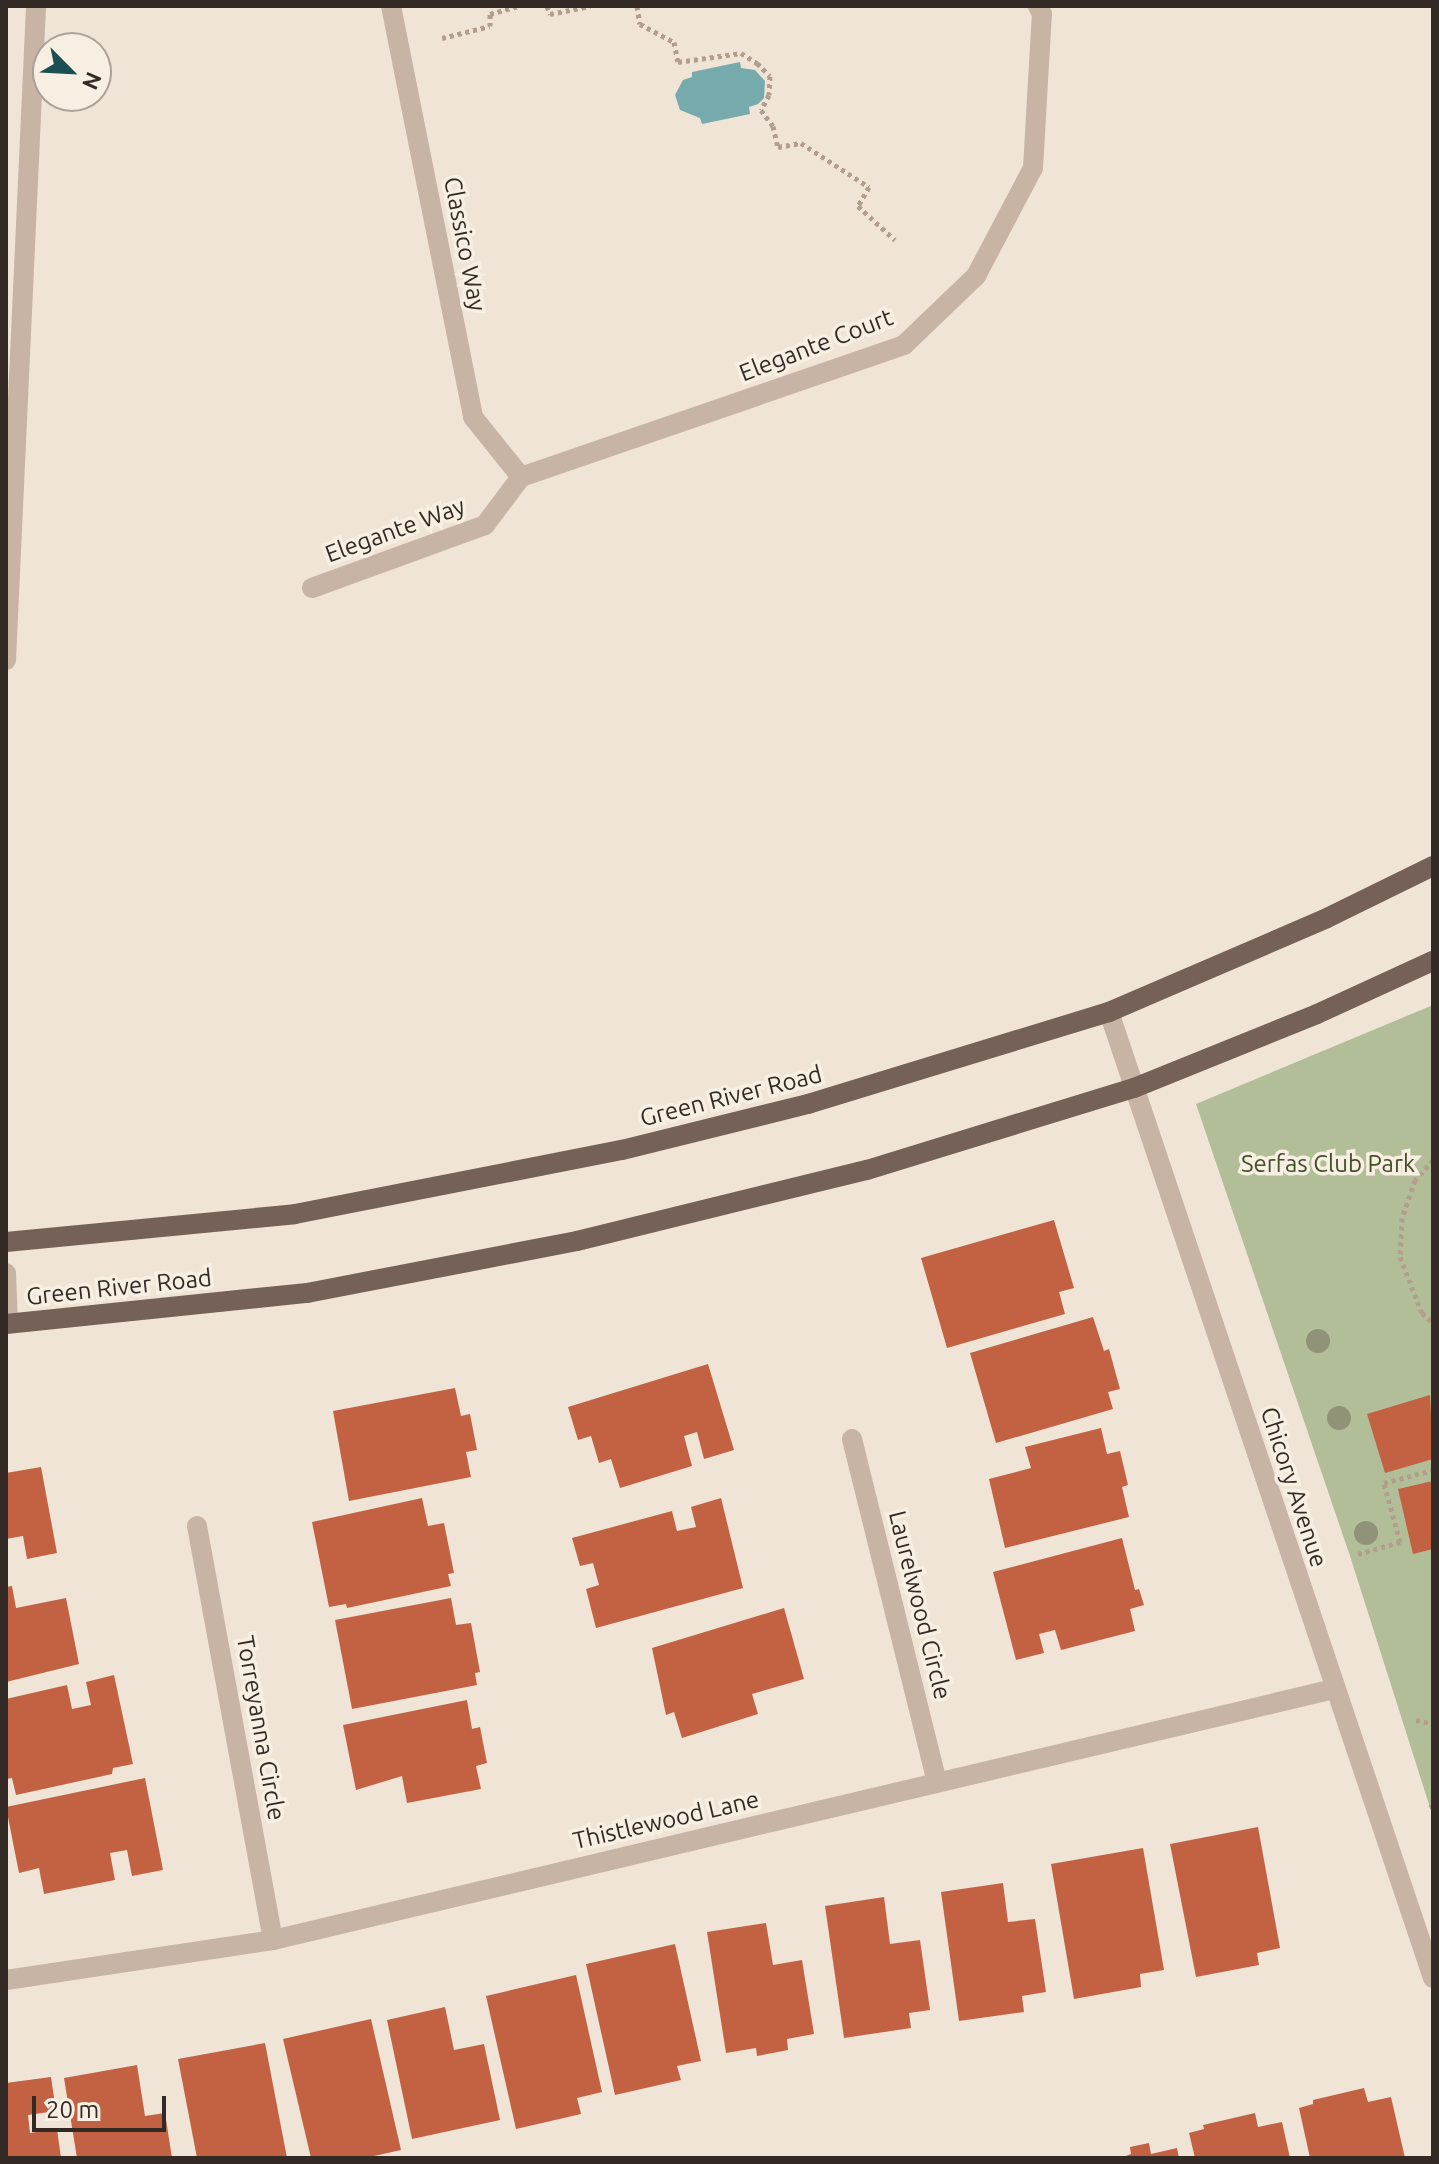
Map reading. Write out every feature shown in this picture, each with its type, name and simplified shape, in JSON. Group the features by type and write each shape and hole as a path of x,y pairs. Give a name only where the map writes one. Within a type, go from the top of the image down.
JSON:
{"main road":[{"name":"Green River Road","path":"6,1242 295,1214 622,1150 808,1104 1109,1012 1327,918 1433,866"},
{"name":"Green River Road","path":"7,1324 307,1293 577,1241 867,1170 1134,1088 1317,1014 1433,961"}],"street":[{"path":"6,660 36,6"},
{"name":"Classico Way","path":"391,6 473,417 521,477"},
{"name":"Elegante Court","path":"521,477 904,345 976,276 1033,168 1042,14 1038,6"},
{"name":"Elegante Way","path":"312,588 485,525 521,477"},
{"name":"Chicory Avenue","path":"1109,1012 1433,1978"},
{"path":"6,1273 7,1324"},
{"name":"Laurelwood Circle","path":"852,1439 937,1783"},
{"name":"Torreyanna Circle","path":"197,1526 273,1940"},
{"name":"Thistlewood Lane","path":"6,1980 273,1940 1334,1689"}],"path":[{"path":"442,38 490,26 490,14 518,6"},
{"path":"547,6 550,14 590,6"},
{"path":"637,6 640,24 674,42 678,62 741,53 757,63 770,76 769,95 761,110 773,126 778,147 801,143 869,187 858,206 895,240"},
{"path":"1433,1160 1415,1180 1402,1218 1400,1257 1422,1313 1433,1323"},
{"path":"1358,1554 1400,1542 1384,1483 1433,1470"},
{"path":"1416,1720 1433,1724"}],"green space":[{"name":"Serfas Club Park","path":"1433,1005 1433,1817 1350,1556 1196,1104"}],"water":[{"path":"740,62 741,68 755,70 765,81 764,98 749,107 750,114 702,124 700,118 680,110 675,95 683,80 692,77 692,72"}],"building":[{"path":"1054,1220 1074,1288 1059,1292 1065,1314 947,1348 921,1258"},
{"path":"1093,1317 1104,1351 1109,1349 1120,1389 1108,1392 1113,1409 996,1443 970,1353"},
{"path":"708,1364 734,1450 704,1459 697,1432 684,1436 692,1466 620,1488 611,1459 599,1463 591,1436 578,1440 568,1407"},
{"path":"455,1388 461,1416 470,1414 477,1450 466,1452 471,1477 349,1501 333,1411"},
{"path":"1430,1395 1433,1459 1385,1473 1367,1414"},
{"path":"1101,1428 1107,1454 1120,1451 1128,1485 1122,1487 1129,1517 1005,1548 989,1479 1031,1468 1025,1447"},
{"path":"41,1467 57,1553 27,1559 23,1536 6,1539 6,1473"},
{"path":"1433,1481 1433,1549 1413,1554 1398,1489"},
{"path":"422,1498 428,1526 444,1523 454,1573 448,1574 451,1586 347,1608 346,1604 329,1607 312,1522"},
{"path":"721,1498 743,1588 596,1628 586,1589 599,1585 593,1563 580,1566 572,1538 672,1511 677,1531 696,1527 691,1507"},
{"path":"1122,1538 1135,1590 1139,1589 1144,1605 1130,1609 1135,1631 1061,1650 1055,1630 1039,1634 1044,1653 1016,1660 993,1572"},
{"path":"12,1586 16,1608 66,1598 79,1664 6,1682 6,1587"},
{"path":"451,1598 456,1625 471,1623 480,1672 475,1673 477,1685 352,1709 335,1620"},
{"path":"784,1608 804,1679 752,1694 758,1714 682,1738 674,1712 666,1715 652,1648"},
{"path":"114,1675 133,1764 113,1768 112,1774 16,1795 12,1778 6,1779 6,1699 67,1685 72,1709 91,1705 86,1682"},
{"path":"467,1700 472,1729 480,1727 487,1763 476,1766 481,1789 407,1803 402,1776 356,1790 343,1725"},
{"path":"145,1778 163,1870 132,1876 127,1850 110,1853 115,1880 44,1894 39,1868 19,1873 6,1807"},
{"path":"1258,1827 1280,1948 1257,1953 1259,1965 1196,1977 1170,1844"},
{"path":"1143,1848 1164,1970 1140,1974 1141,1987 1074,1999 1051,1864"},
{"path":"1003,1883 1008,1922 1035,1919 1046,1992 1022,1996 1024,2012 959,2021 941,1892"},
{"path":"884,1897 890,1944 920,1940 930,2010 909,2013 911,2028 844,2038 825,1906"},
{"path":"766,1923 773,1965 802,1960 814,2034 787,2039 788,2050 757,2056 756,2048 726,2053 707,1932"},
{"path":"675,1944 701,2061 677,2066 681,2080 615,2095 586,1964"},
{"path":"576,1975 602,2092 577,2098 581,2114 516,2129 486,1996"},
{"path":"445,2007 454,2050 484,2044 500,2120 412,2139 387,2020"},
{"path":"371,2019 401,2150 365,2158 311,2158 283,2039"},
{"path":"265,2043 287,2158 197,2158 178,2059"},
{"path":"137,2065 145,2116 165,2113 172,2158 77,2158 64,2078"},
{"path":"51,2077 56,2111 28,2115 30,2133 57,2129 61,2158 6,2158 6,2083"},
{"path":"1364,2088 1368,2102 1391,2097 1405,2158 1310,2158 1299,2108 1313,2104 1313,2100"},
{"path":"1255,2113 1258,2127 1282,2122 1290,2158 1195,2158 1189,2133 1204,2129 1203,2125"},
{"path":"1149,2143 1151,2154 1177,2148 1179,2158 1120,2158 1131,2154 1130,2147"}]}
